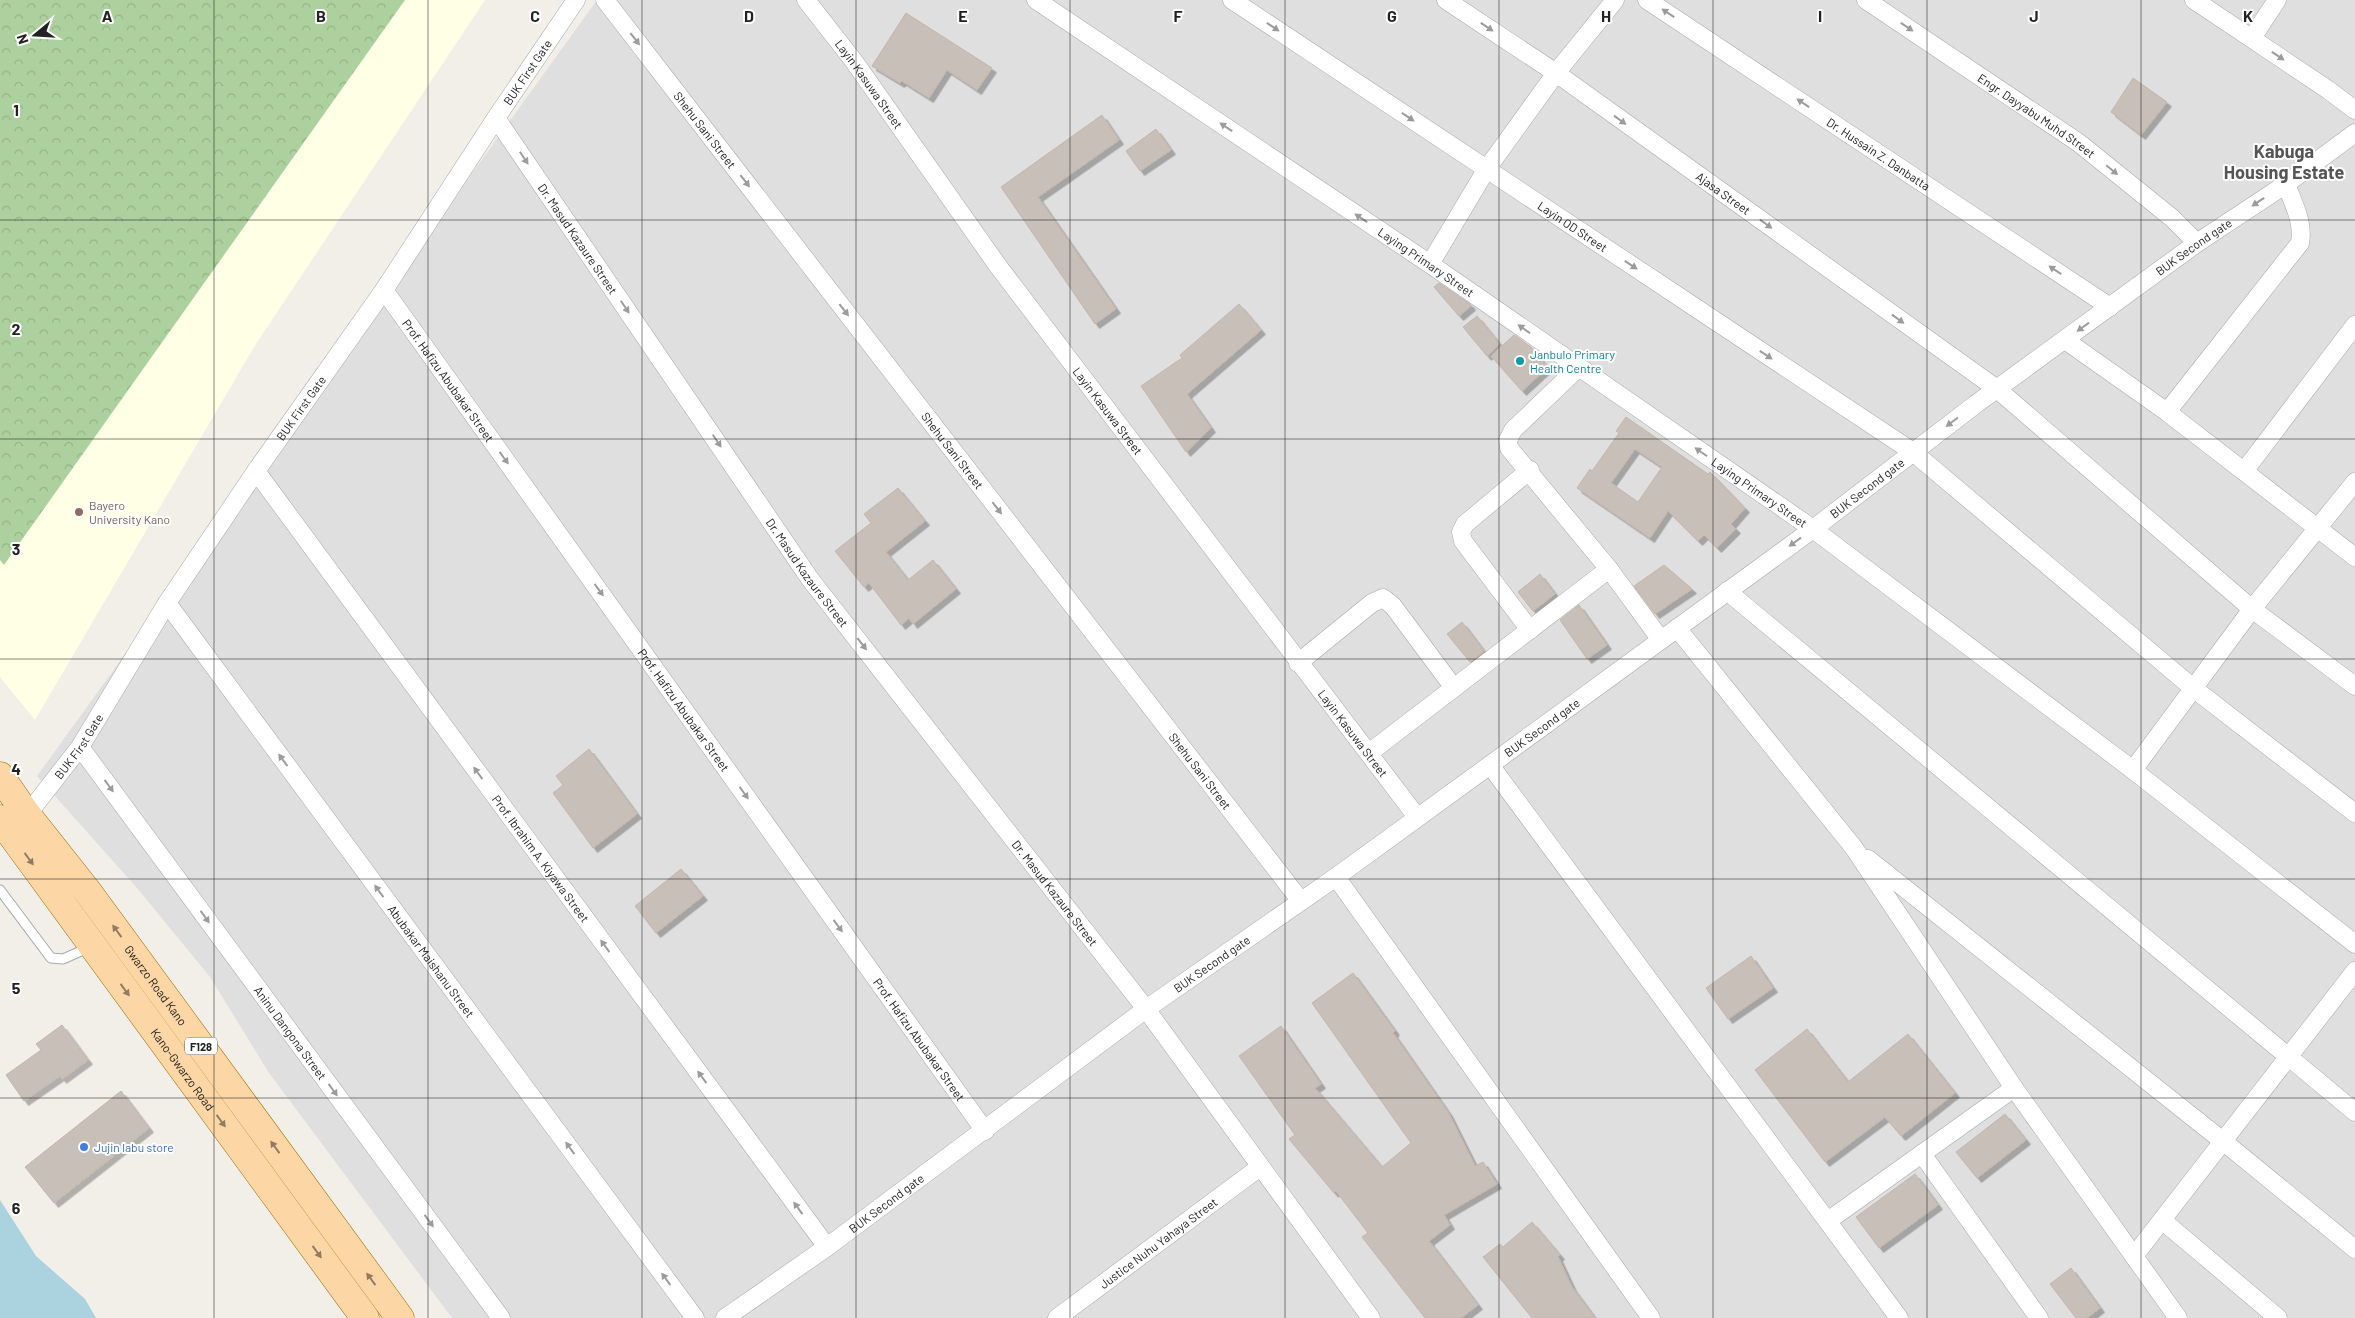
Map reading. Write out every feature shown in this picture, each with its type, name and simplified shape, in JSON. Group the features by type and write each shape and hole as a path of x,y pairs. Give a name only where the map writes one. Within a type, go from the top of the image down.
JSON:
{"main road":[{"name":"Gwarzo Road Kano","path":"0,776 88,892 400,1318"},
{"name":"Kano-Gwarzo Road","path":"0,820 365,1318"}],"street":[{"name":"BUK First Gate","path":"27,814 80,746 167,603 256,471 384,290 496,118 576,0"},
{"name":"Shehu Sani Street","path":"605,0 1300,900"},
{"name":"Layin Kasuwa Street","path":"806,0 853,60 998,266 1417,818"},
{"name":"Laying Primary Street","path":"1036,0 1430,264 1813,529 2133,770 2355,944"},
{"name":"Layin OD Street","path":"1232,0 1913,452 2192,688 2355,813"},
{"name":"Ajasa Street","path":"1446,0 1556,73 1997,390 2252,609 2355,686"},
{"path":"1430,264 1486,170 1556,73 1615,0"},
{"name":"Dr. Hussain Z. Danbatta","path":"1647,0 2110,307"},
{"name":"Engr. Dayyabu Muhd Street","path":"1866,0 2079,144 2172,218 2197,243"},
{"path":"2194,0 2355,110"},
{"path":"2252,38 2277,0"},
{"name":"Dr. Masud Kazaure Street","path":"496,118 810,579 1146,1009 1371,1318"},
{"name":"BUK Second gate","path":"725,1318 827,1247 985,1131 1146,1009 1300,900 1336,877 1490,765 1813,529 1913,452 2197,243 2286,184 2355,133"},
{"path":"2167,412 2300,243 2302,233 2299,220 2286,184"},
{"name":"Prof. Hafizu Abubakar Street","path":"384,290 985,1131"},
{"path":"2245,470 2355,325"},
{"path":"2065,340 2245,470 2355,557"},
{"path":"1579,367 1513,430 1508,440 1509,448 1530,470 1609,569 1661,640"},
{"path":"1530,470 1465,524 1461,532 1463,541 1530,630"},
{"name":"Prof. Ibrahim A. Kiyawa Street","path":"256,471 827,1247"},
{"path":"2133,770 2252,609 2355,482"},
{"path":"1369,753 1609,569"},
{"path":"1727,591 2355,1112"},
{"path":"1298,663 1372,603 1383,598 1392,606 1454,688"},
{"name":"Abubakar Maishanu Street","path":"167,603 695,1318"},
{"path":"1677,628 1854,848 2014,1088 2178,1318"},
{"name":"Aninu Dangona Street","path":"80,746 501,1318"},
{"path":"1490,765 1829,1220 1899,1318"},
{"path":"1854,848 2224,1142 2355,1250"},
{"path":"1336,877 1651,1318"},
{"path":"2134,1256 2354,974"},
{"path":"1829,1220 2014,1088"},
{"path":"1922,1154 2039,1318"},
{"name":"Justice Nuhu Yahaya Street","path":"1057,1318 1260,1167"},
{"path":"2163,1221 2278,1318"}],"lane":[{"path":"0,890 51,958 63,959 92,946"}],"shaded area":[{"name":"Bayero University Kano","path":"0,0 485,0 254,347 35,720 0,677"},
{"path":"597,0 2355,0 2355,1318 452,1318 269,1073 210,977 137,888 37,776"}],"green space":[{"name":"Bayero University Kano","path":"0,0 405,0 4,565 0,560"}],"water":[{"path":"0,1200 36,1256 85,1299 96,1318 0,1318"}],"building":[{"path":"906,13 992,68 977,90 947,70 929,98 902,81 900,83 872,66"},
{"path":"2133,78 2167,102 2141,135 2111,112"},
{"path":"1102,115 1119,140 1038,197 1116,309 1095,324 1001,187"},
{"path":"1156,129 1171,150 1140,171 1126,151"},
{"path":"1439,283 1471,306 1459,316 1434,287"},
{"path":"1239,304 1261,330 1187,394 1211,428 1186,452 1141,386 1182,358 1180,355"},
{"path":"1477,316 1500,344 1487,356 1463,327"},
{"name":"Janbulo Primary Health Centre","path":"1514,335 1531,347 1548,367 1522,391 1491,356"},
{"path":"1626,417 1708,474 1710,472 1745,508 1731,524 1736,529 1717,548 1704,535 1698,541 1668,511 1650,538 1577,488 1590,469 1592,471 1619,433 1616,431","holes":["1635,449 1662,467 1638,502 1611,483"]},
{"path":"898,488 925,521 886,552 908,580 933,560 956,589 913,624 909,618 901,625 869,583 864,587 835,551 871,523 864,514"},
{"path":"1664,565 1692,589 1655,614 1634,586"},
{"path":"1540,574 1555,594 1533,611 1518,592"},
{"path":"1579,605 1607,645 1587,659 1560,620"},
{"path":"1462,622 1484,651 1470,662 1447,634"},
{"path":"589,749 637,814 593,848 553,793 563,785 556,776"},
{"path":"681,869 703,896 656,933 635,906"},
{"path":"1751,956 1773,988 1728,1019 1706,988"},
{"path":"1353,973 1395,1031 1393,1033 1448,1112 1475,1166 1483,1162 1497,1184 1444,1215 1450,1225 1429,1241 1478,1305 1461,1318 1425,1318 1362,1237 1368,1233 1336,1191 1334,1193 1289,1139 1295,1135 1239,1056 1281,1026 1321,1084 1315,1088 1382,1167 1411,1143 1312,1003"},
{"path":"62,1025 88,1060 62,1079 60,1076 24,1101 6,1075 41,1050 36,1044"},
{"path":"1807,1029 1848,1082 1908,1034 1955,1093 1901,1136 1885,1117 1825,1162 1755,1070"},
{"path":"121,1091 149,1128 54,1203 25,1167"},
{"path":"2005,1114 2026,1140 1977,1178 1956,1152"},
{"path":"1915,1174 1938,1205 1879,1248 1856,1217"},
{"path":"1532,1222 1560,1255 1558,1257 1572,1287 1595,1318 1532,1318 1483,1257 1500,1244 1503,1247"},
{"path":"2071,1268 2100,1308 2087,1318 2076,1318 2050,1284"}],"place":[{"name":"Janbulo Primary Health Centre","path":"1520,361"},
{"name":"Bayero University Kano","path":"79,512"},
{"name":"Jujin labu store","path":"84,1147"}],"district":[{"name":"Kabuga Housing Estate","path":"2284,161"}]}
